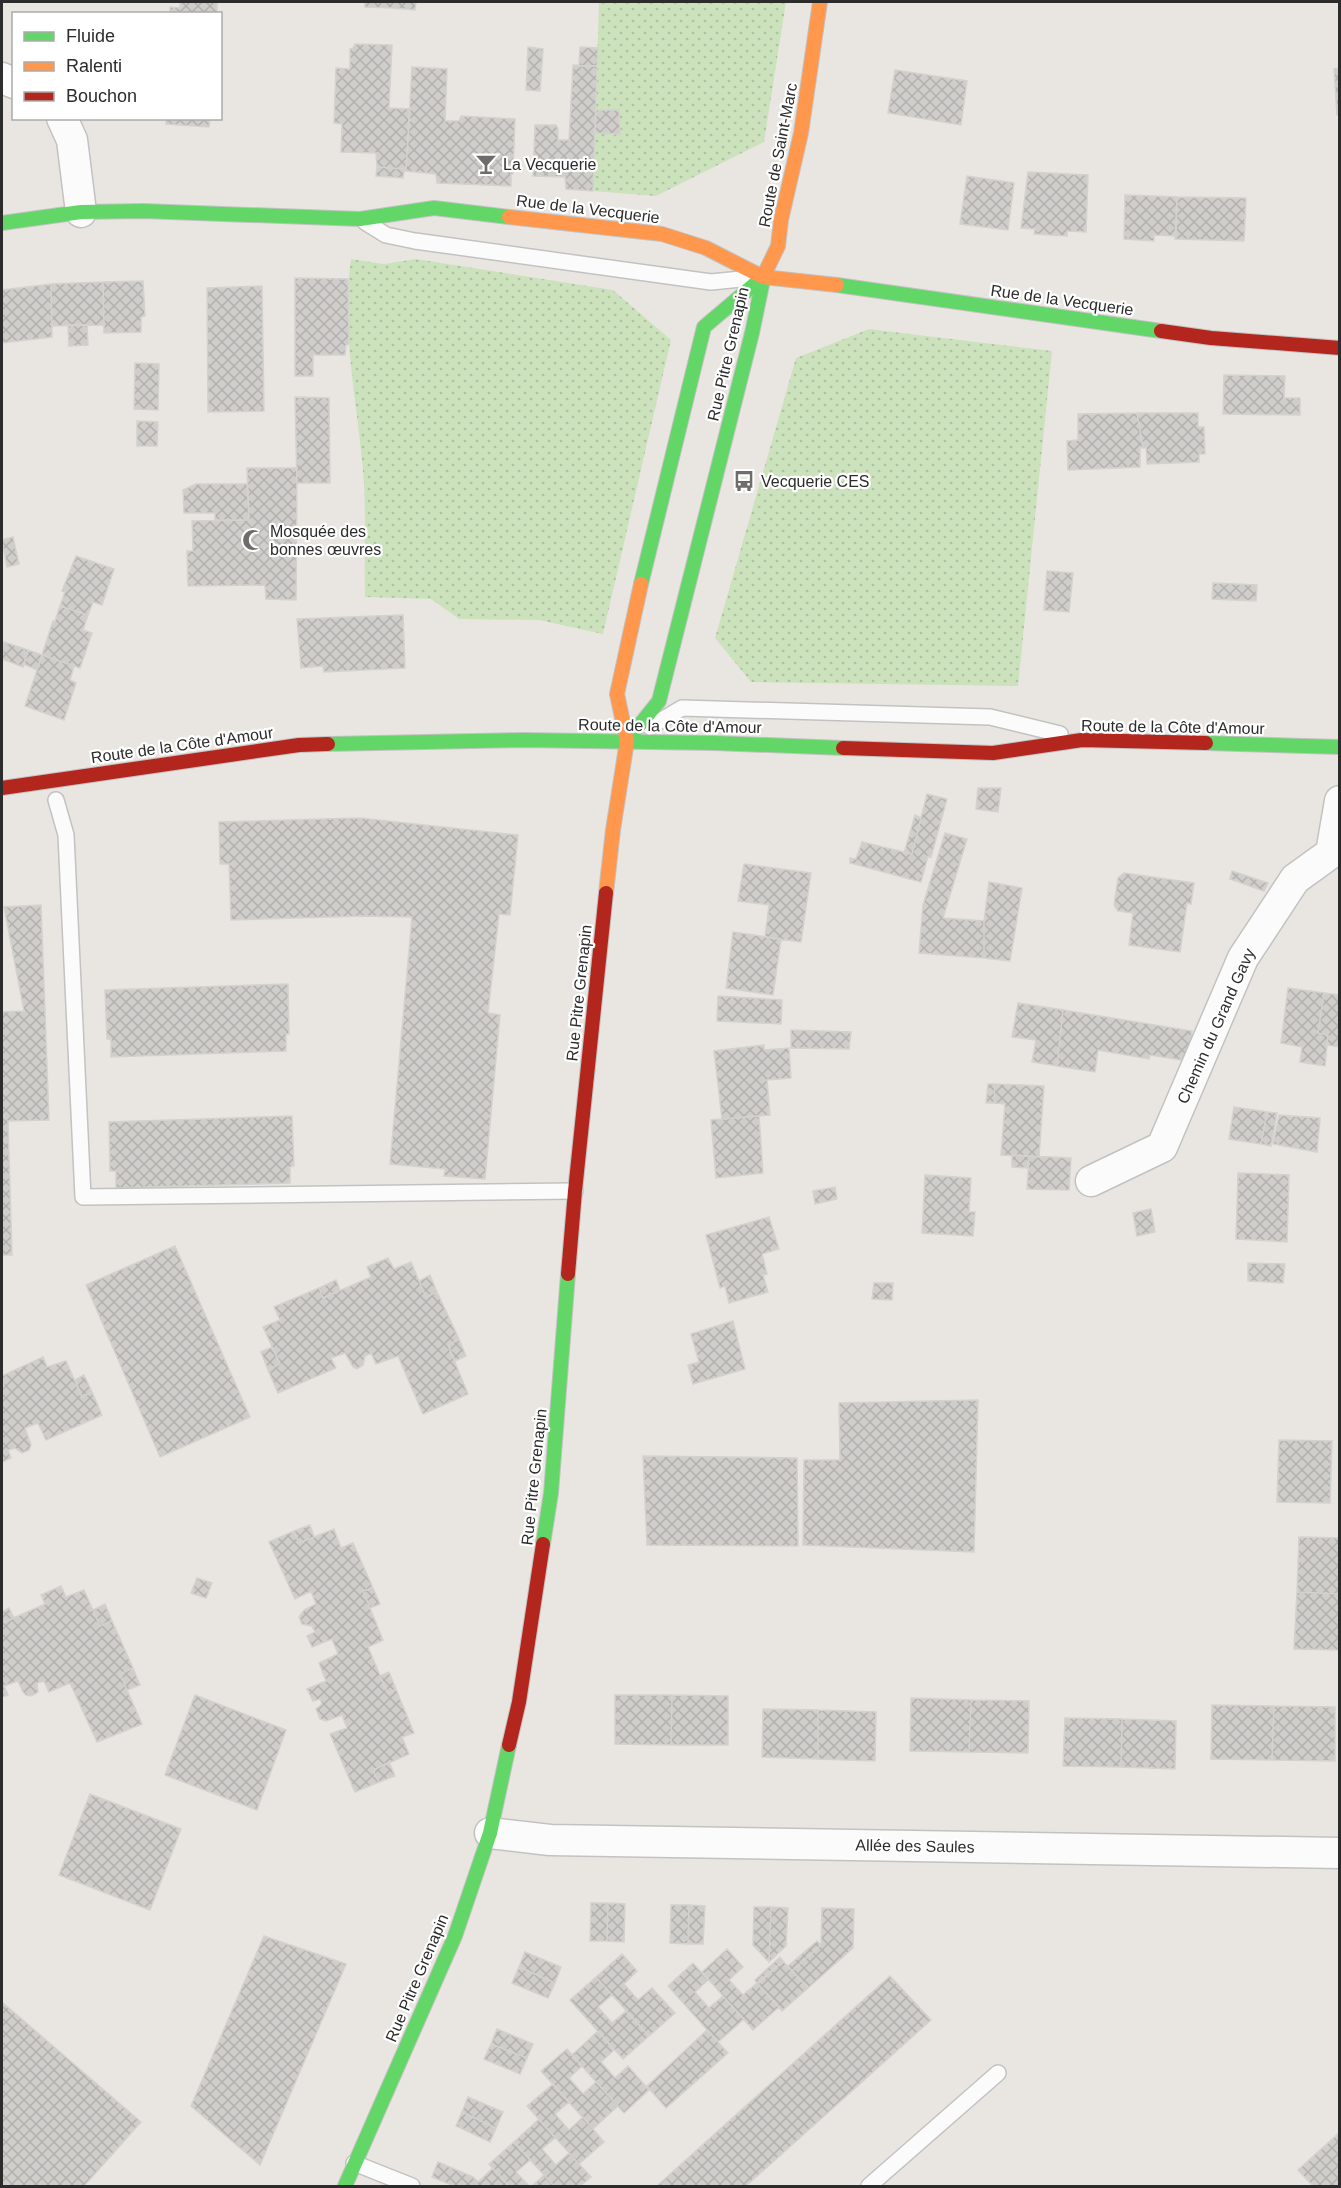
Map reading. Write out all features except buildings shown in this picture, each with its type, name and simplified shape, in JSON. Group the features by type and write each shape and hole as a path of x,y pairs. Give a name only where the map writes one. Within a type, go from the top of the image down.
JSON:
{"street":[{"name":"Route de Saint-Marc","path":"763,277 778,246 781,220 801,133 820,2"},
{"path":"63,120 72,140 81,212"},
{"name":"Rue de la Vecquerie","path":"2,223 81,212 153,211 360,219 434,208 662,234 706,248 763,277 877,290 1211,338 1340,348"},
{"name":"Rue Pitre Grenapin","path":"345,2187 455,1936 490,1833 519,1702 551,1493 574,1191 613,830 627,741 617,694 629,634 704,327 763,277"},
{"name":"Rue Pitre Grenapin","path":"627,741 659,701 752,333 763,277"},
{"name":"Route de la Côte d'Amour","path":"2,788 299,745 524,740 627,741 993,753 1082,740 1340,747"},
{"name":"Chemin du Grand Gavy","path":"1091,1181 1162,1147 1243,958 1296,879 1335,854 1340,801"},
{"name":"Allée des Saules","path":"490,1833 550,1840 1340,1852"}],"lane":[{"path":"360,219 386,235 415,241 711,282 763,277"},
{"path":"627,741 682,708 990,717 1082,740"},
{"path":"56,800 66,835 84,1197 574,1191"},
{"path":"869,2187 998,2073"},
{"path":"354,2163 412,2187"}],"green space":[{"path":"599,2 786,2 764,142 656,196 593,191"},
{"path":"351,259 384,264 416,259 613,290 671,340 603,634 539,620 459,619 431,599 365,597 364,483 349,343 348,287"},
{"path":"869,329 1052,351 1018,686 751,682 715,638 796,358"}],"traffic: fast":[{"path":"2,223 81,212 143,211 360,219 434,208 509,217"},
{"path":"627,741 659,701 752,333 764,275"},
{"path":"641,584 704,327 763,277"},
{"path":"837,285 1161,331"},
{"path":"328,744 524,740 843,748"},
{"path":"1206,743 1340,747"},
{"path":"543,1544 551,1493 568,1274"},
{"path":"345,2186 455,1936 490,1833 509,1745"}],"traffic: slow":[{"path":"764,275 778,246 781,220 801,133 820,2"},
{"path":"509,217 662,234 706,248 763,277 837,285"},
{"path":"606,893 627,741 617,694 641,584"}],"traffic: jam":[{"path":"1161,331 1211,338 1340,348"},
{"path":"843,748 993,753 1082,740 1206,743"},
{"path":"2,788 299,745 328,744"},
{"path":"568,1274 606,893"},
{"path":"509,1745 519,1702 543,1544"}],"place":[{"name":"La Vecquerie","path":"486,164"},
{"name":"Vecquerie CES","path":"744,481"},
{"name":"Mosquée des bonnes œuvres","path":"253,540"}]}
